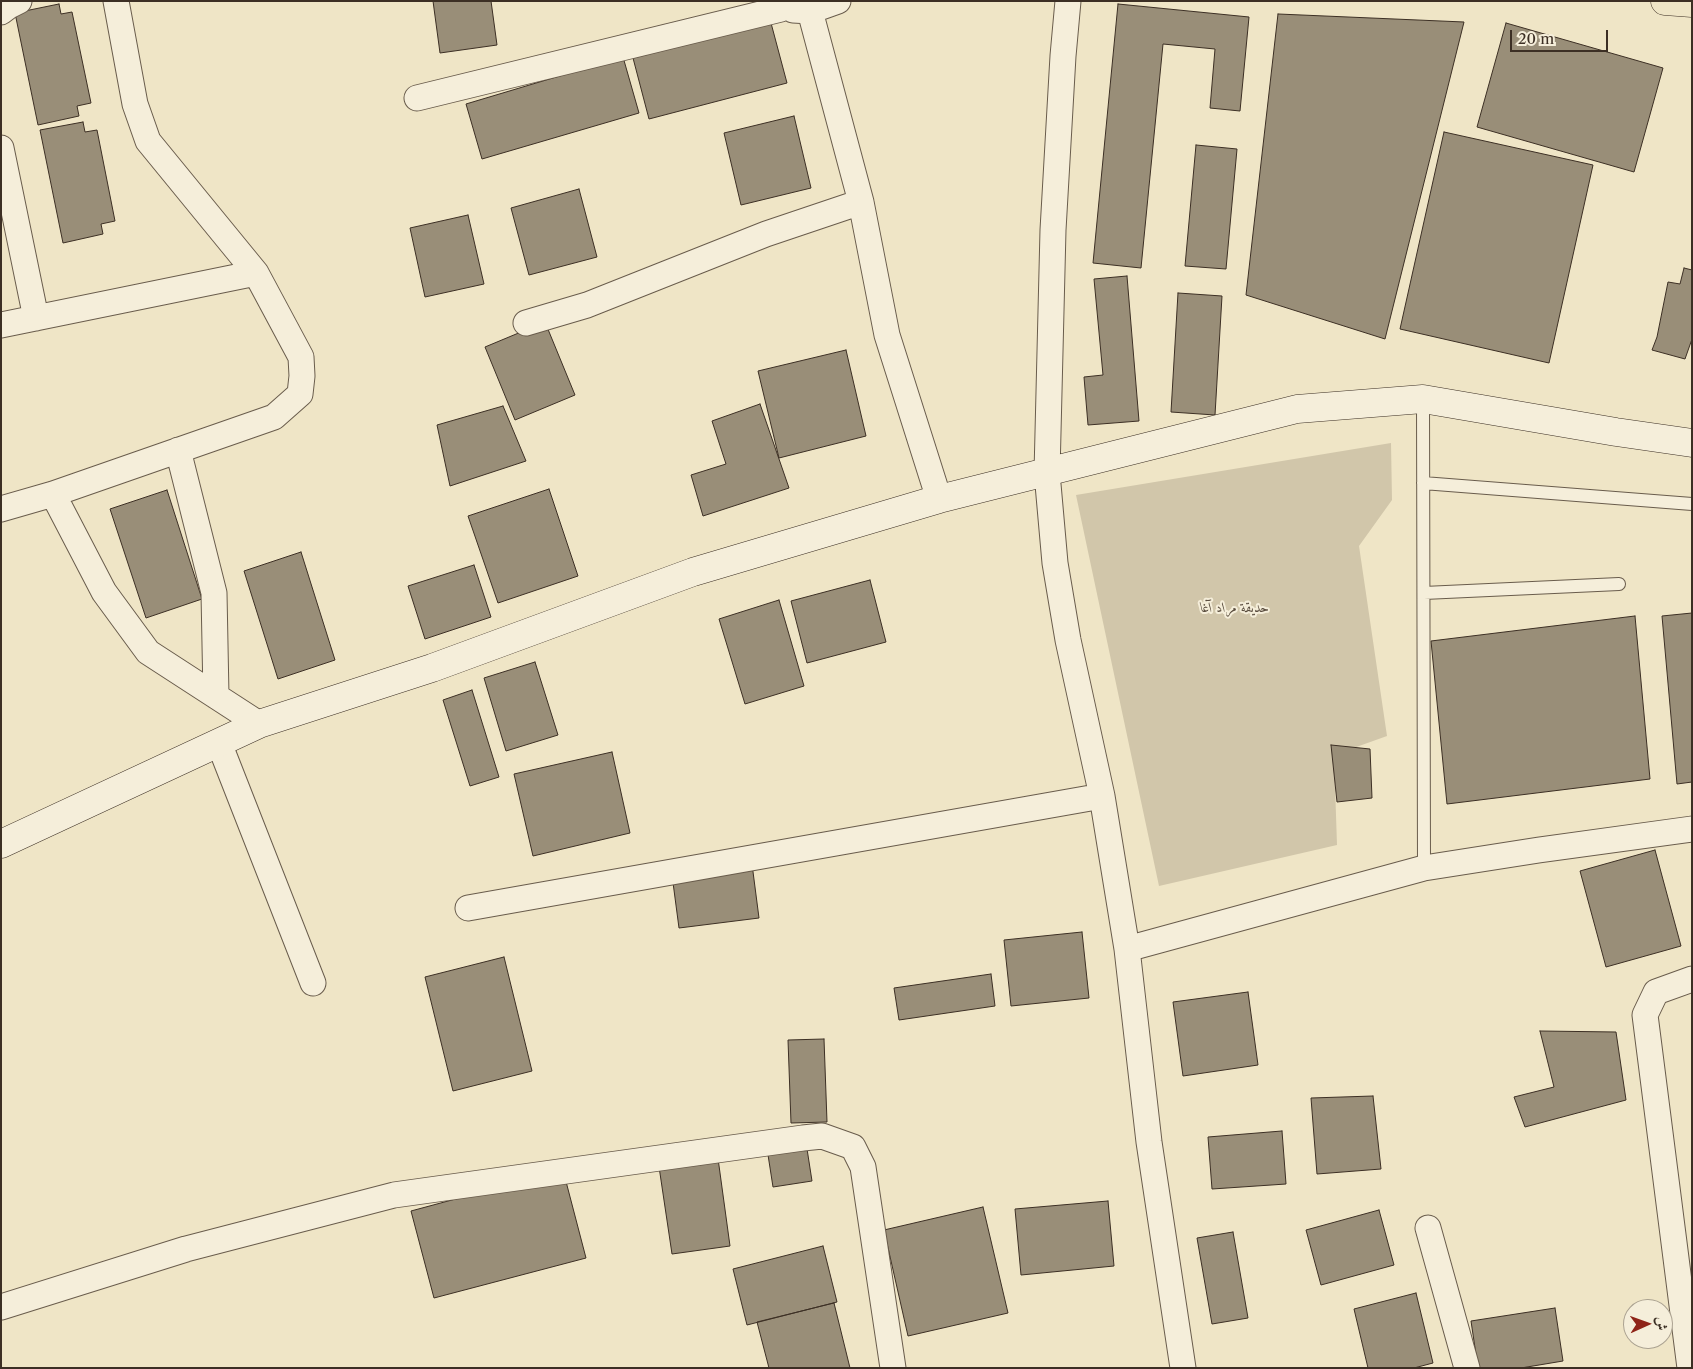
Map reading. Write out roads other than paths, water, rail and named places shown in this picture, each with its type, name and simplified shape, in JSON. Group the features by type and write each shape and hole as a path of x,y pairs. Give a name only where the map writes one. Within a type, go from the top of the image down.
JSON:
{"main road":[{"path":"1665,1 1692,2"}],"street":[{"path":"1,12 19,1"},
{"path":"1,509 53,494 274,417 300,394 302,376 301,357 256,273 148,141 135,104 116,1"},
{"path":"417,98 770,5 810,11 838,1"},
{"path":"1068,1 1053,230 1047,473 1056,563 1068,640 1102,796 1128,949 1149,1142 1183,1368"},
{"path":"810,11 861,202 886,335 939,499"},
{"path":"1,148 36,318"},
{"path":"526,323 587,305 766,234 861,202"},
{"path":"1,324 256,273"},
{"path":"1,844 259,724 432,668 693,572 939,499 1297,409 1423,399 1692,443"},
{"path":"178,450 214,593 216,696"},
{"path":"53,494 104,592 148,652 259,724"},
{"path":"219,743 313,983"},
{"path":"468,908 1102,796"},
{"path":"1128,949 1424,868 1692,829"},
{"path":"1690,1368 1645,1015 1656,992 1692,979"},
{"path":"1,1307 186,1249 394,1195 822,1136 852,1147 864,1166 893,1368"},
{"path":"1428,1228 1467,1368"}],"lane":[{"path":"1423,399 1424,868"},
{"path":"1423,483 1692,504"},
{"path":"1424,593 1620,584"}],"park label":[{"name":"حديقة مراد آغا","path":"1235,608"}]}
